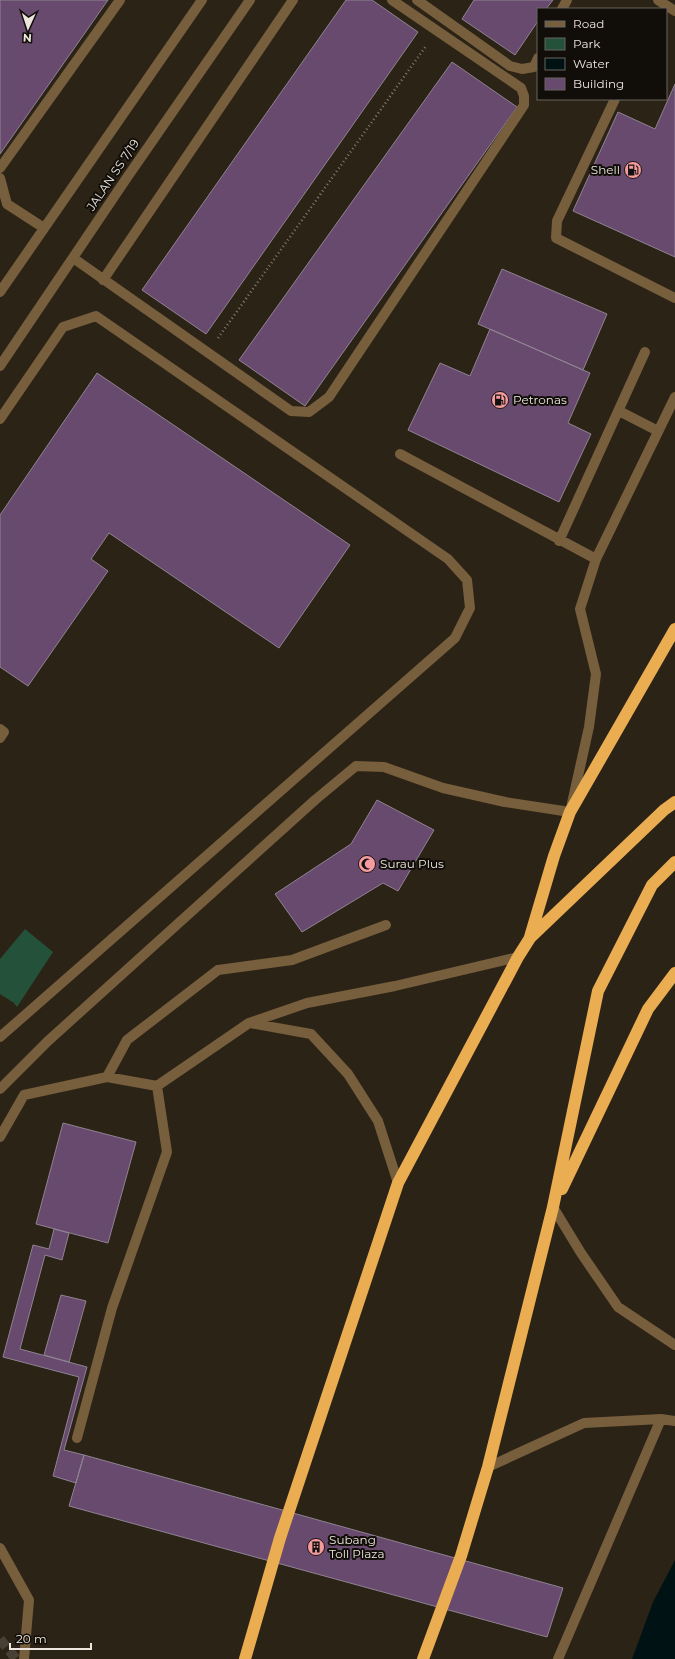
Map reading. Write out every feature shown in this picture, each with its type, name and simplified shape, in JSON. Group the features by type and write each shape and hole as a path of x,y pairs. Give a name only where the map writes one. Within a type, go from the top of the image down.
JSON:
{"highway":[{"path":"530,938 554,856 570,812 675,629"},
{"path":"245,1659 280,1538 398,1183 518,957 530,938 664,810 675,802"},
{"path":"423,1659 461,1556 488,1467 553,1207 598,991 652,884 675,862"},
{"path":"553,1207 648,1009 675,973"}],"street":[{"path":"0,168 120,0"},
{"path":"0,292 202,0"},
{"name":"JALAN SS 7/19","path":"0,365 250,0"},
{"path":"103,280 293,0"},
{"path":"73,258 291,411 309,412 329,397 524,105 524,96 521,88 392,0"},
{"path":"417,0 510,66 522,69 534,67 537,60"},
{"path":"658,0 675,11"},
{"path":"615,100 557,221 556,238 675,298"},
{"path":"0,178 7,204 44,228"},
{"path":"0,419 63,327 96,316 448,559 466,580 470,608 455,638 0,1037"},
{"path":"559,541 645,352"},
{"path":"0,1089 48,1041 315,800 356,766 384,767 442,788 505,802 570,812 589,728 596,674 580,609 596,559 675,397"},
{"path":"619,411 658,431"},
{"path":"400,454 559,541 596,559"},
{"path":"0,729 4,732 0,738"},
{"path":"107,1077 127,1040 218,970 292,960 386,925"},
{"path":"0,1136 24,1095 107,1077 157,1086 248,1023 306,1003 395,986 518,957"},
{"path":"248,1023 311,1034 348,1074 378,1120 398,1183"},
{"path":"77,1438 112,1308 167,1152 157,1086"},
{"path":"553,1207 581,1254 618,1307 675,1345"},
{"path":"558,1659 661,1419"},
{"path":"488,1467 584,1423 661,1419 675,1421"},
{"path":"0,1548 29,1600 24,1659"}],"path":[{"path":"208,353 436,31"}],"green space":[{"path":"25,929 53,952 17,1007 14,1003 0,994 0,959"}],"water":[{"path":"675,1560 675,1659 632,1659 653,1602"}],"building":[{"path":"0,0 108,0 0,154"},
{"path":"346,0 372,0 418,32 206,334 142,290"},
{"path":"474,0 553,0 547,8 537,8 537,22 515,55 462,19"},
{"path":"452,62 517,107 305,406 239,360"},
{"name":"Shell","path":"675,84 675,257 573,211 618,112 655,129"},
{"path":"502,269 607,314 583,370 478,324"},
{"name":"Petronas","path":"490,329 590,373 568,423 591,434 559,502 408,430 440,363 470,376"},
{"path":"97,373 350,545 279,648 109,533 91,559 108,571 28,686 0,667 0,515"},
{"name":"Surau Plus","path":"377,800 434,830 398,891 383,883 302,932 275,894 351,844"},
{"path":"63,1123 136,1142 108,1243 36,1224"},
{"path":"54,1229 69,1233 62,1260 45,1255 20,1349 87,1367 64,1450 84,1455 76,1483 53,1476 79,1377 3,1357 33,1245 49,1249"},
{"path":"61,1295 86,1301 69,1362 44,1355"},
{"name":"Subang Toll Plaza","path":"84,1455 563,1588 547,1637 69,1506"}],"tunnel":[{"path":"0,1639 16,1659"}],"place":[{"name":"Shell","path":"633,170"},
{"name":"Petronas","path":"500,400"},
{"name":"Surau Plus","path":"367,864"},
{"name":"Subang Toll Plaza","path":"316,1547"}]}
